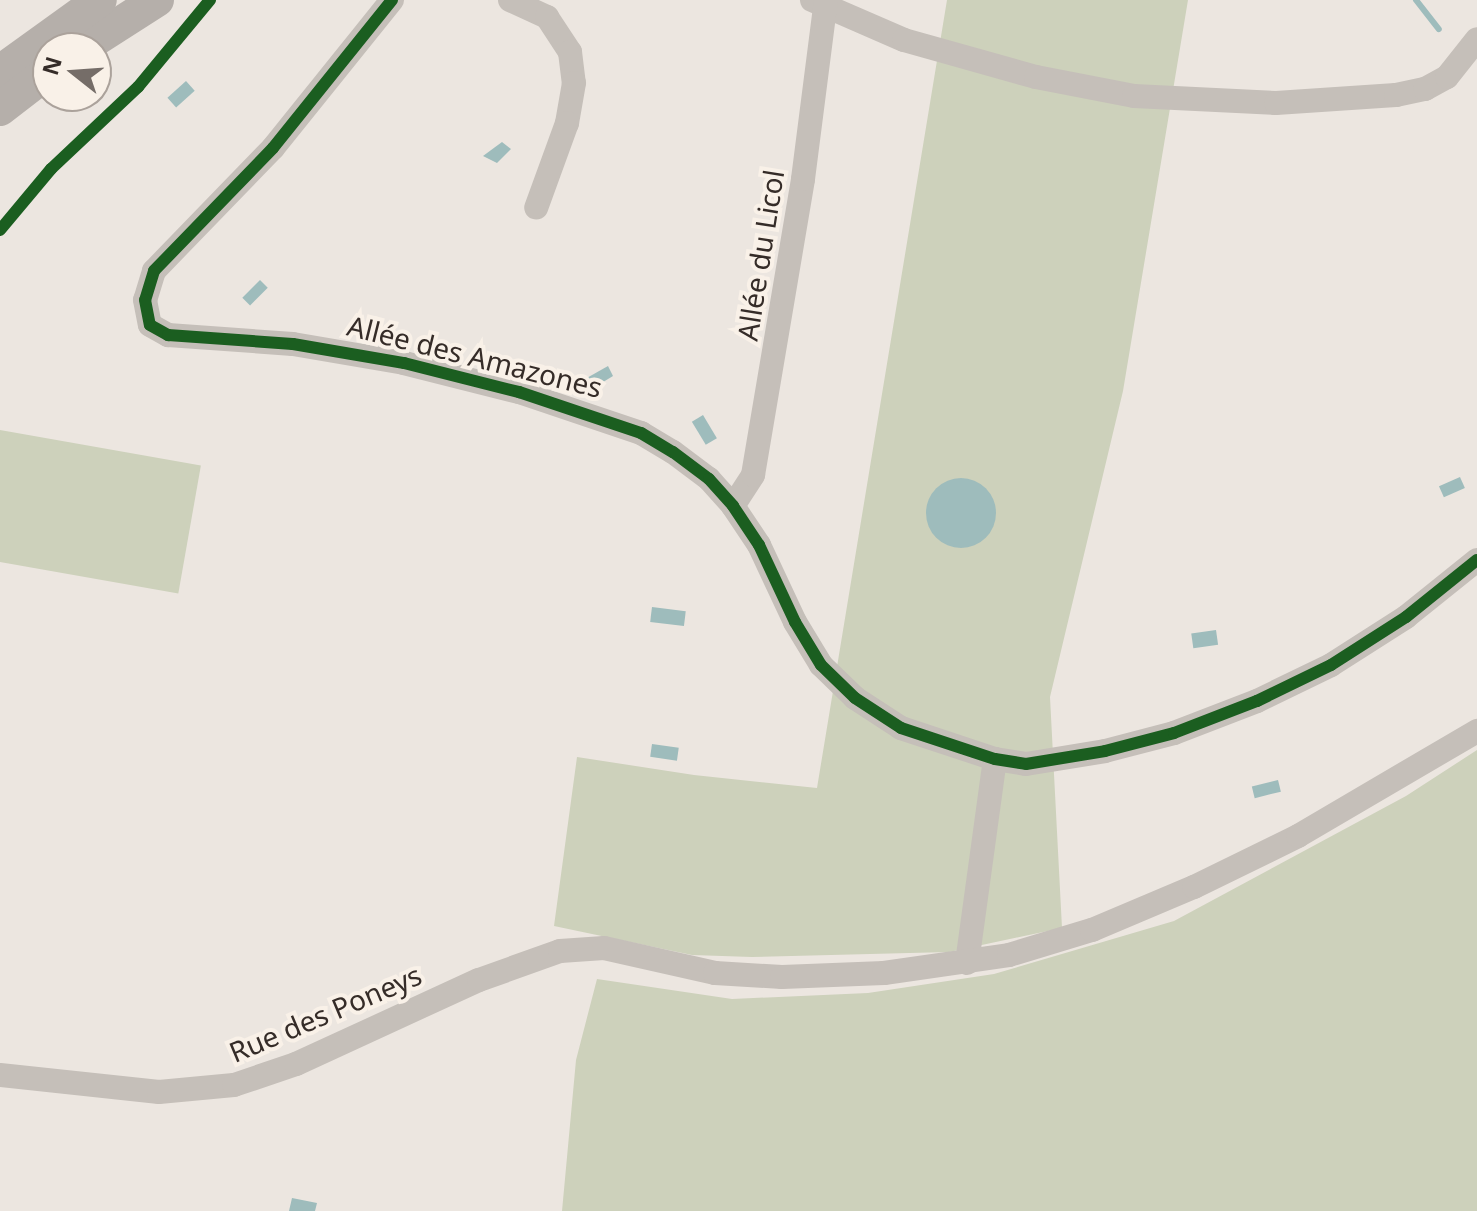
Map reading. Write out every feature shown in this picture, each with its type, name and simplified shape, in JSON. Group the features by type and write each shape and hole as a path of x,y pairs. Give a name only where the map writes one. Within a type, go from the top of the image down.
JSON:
{"street":[{"path":"0,72 100,0"},
{"path":"107,32 157,0"},
{"name":"Allée des Amazones","path":"392,0 273,148 154,271 145,300 150,325 168,335 293,344 404,363 598,416 673,452 709,479 733,506 759,545 795,622 821,665 855,698 901,728 995,759 1026,764 1105,751 1174,733 1257,701 1331,665 1444,589 1477,560"},
{"path":"510,0 547,17 570,52 574,83 567,123 536,208"},
{"path":"821,2 904,40 1036,77 1134,96 1244,102 1328,101 1425,89 1447,77 1477,39"},
{"name":"Allée du Licol","path":"733,506 753,475 803,179 821,2"},
{"path":"0,109 32,84"},
{"name":"Rue des Poneys","path":"0,1075 159,1092 234,1085 296,1064 479,980 560,951 604,948 715,973 782,977 884,973 967,963 1092,930 1194,887 1298,836 1477,731"},
{"path":"967,963 995,759"}],"green space":[{"path":"947,0 1188,0 1123,391 1050,697 1062,928 949,952 752,957 692,955 554,926 577,757 694,775 817,788"},
{"path":"0,430 201,465 178,593 0,562"},
{"path":"1477,750 1477,1211 562,1211 576,1060 597,979 732,999 868,993 994,974 1174,921 1406,796"}],"water":[{"path":"186,81 195,91 176,107 167,98"},
{"path":"502,142 511,149 497,163 483,156"},
{"path":"260,280 268,288 250,305 242,298"},
{"path":"608,366 613,376 595,387 588,384 585,379"},
{"path":"703,415 717,438 706,445 692,422"},
{"path":"1460,477 1465,488 1444,497 1439,486"},
{"path":"968,478 990,493 996,513 994,527 986,538 975,546 954,548 936,538 928,527 926,506 936,488 947,480"},
{"path":"652,607 686,611 684,626 650,622"},
{"path":"1216,630 1218,645 1193,648 1191,633"},
{"path":"652,744 679,748 677,761 650,757"},
{"path":"1278,780 1281,792 1255,798 1252,787"},
{"path":"292,1198 317,1203 315,1211 289,1211"}],"waterway":[{"path":"1416,0 1439,29"}],"cycle path":[{"path":"0,230 51,169 138,87 210,0"},
{"path":"392,0 273,148 154,271 145,300 150,325 168,335 293,344 404,363 519,392 641,433 709,479 733,506 759,545 795,622 821,665 855,698 901,728 995,759 1026,764 1105,751 1174,733 1257,701 1331,665 1406,617 1477,560"}]}
